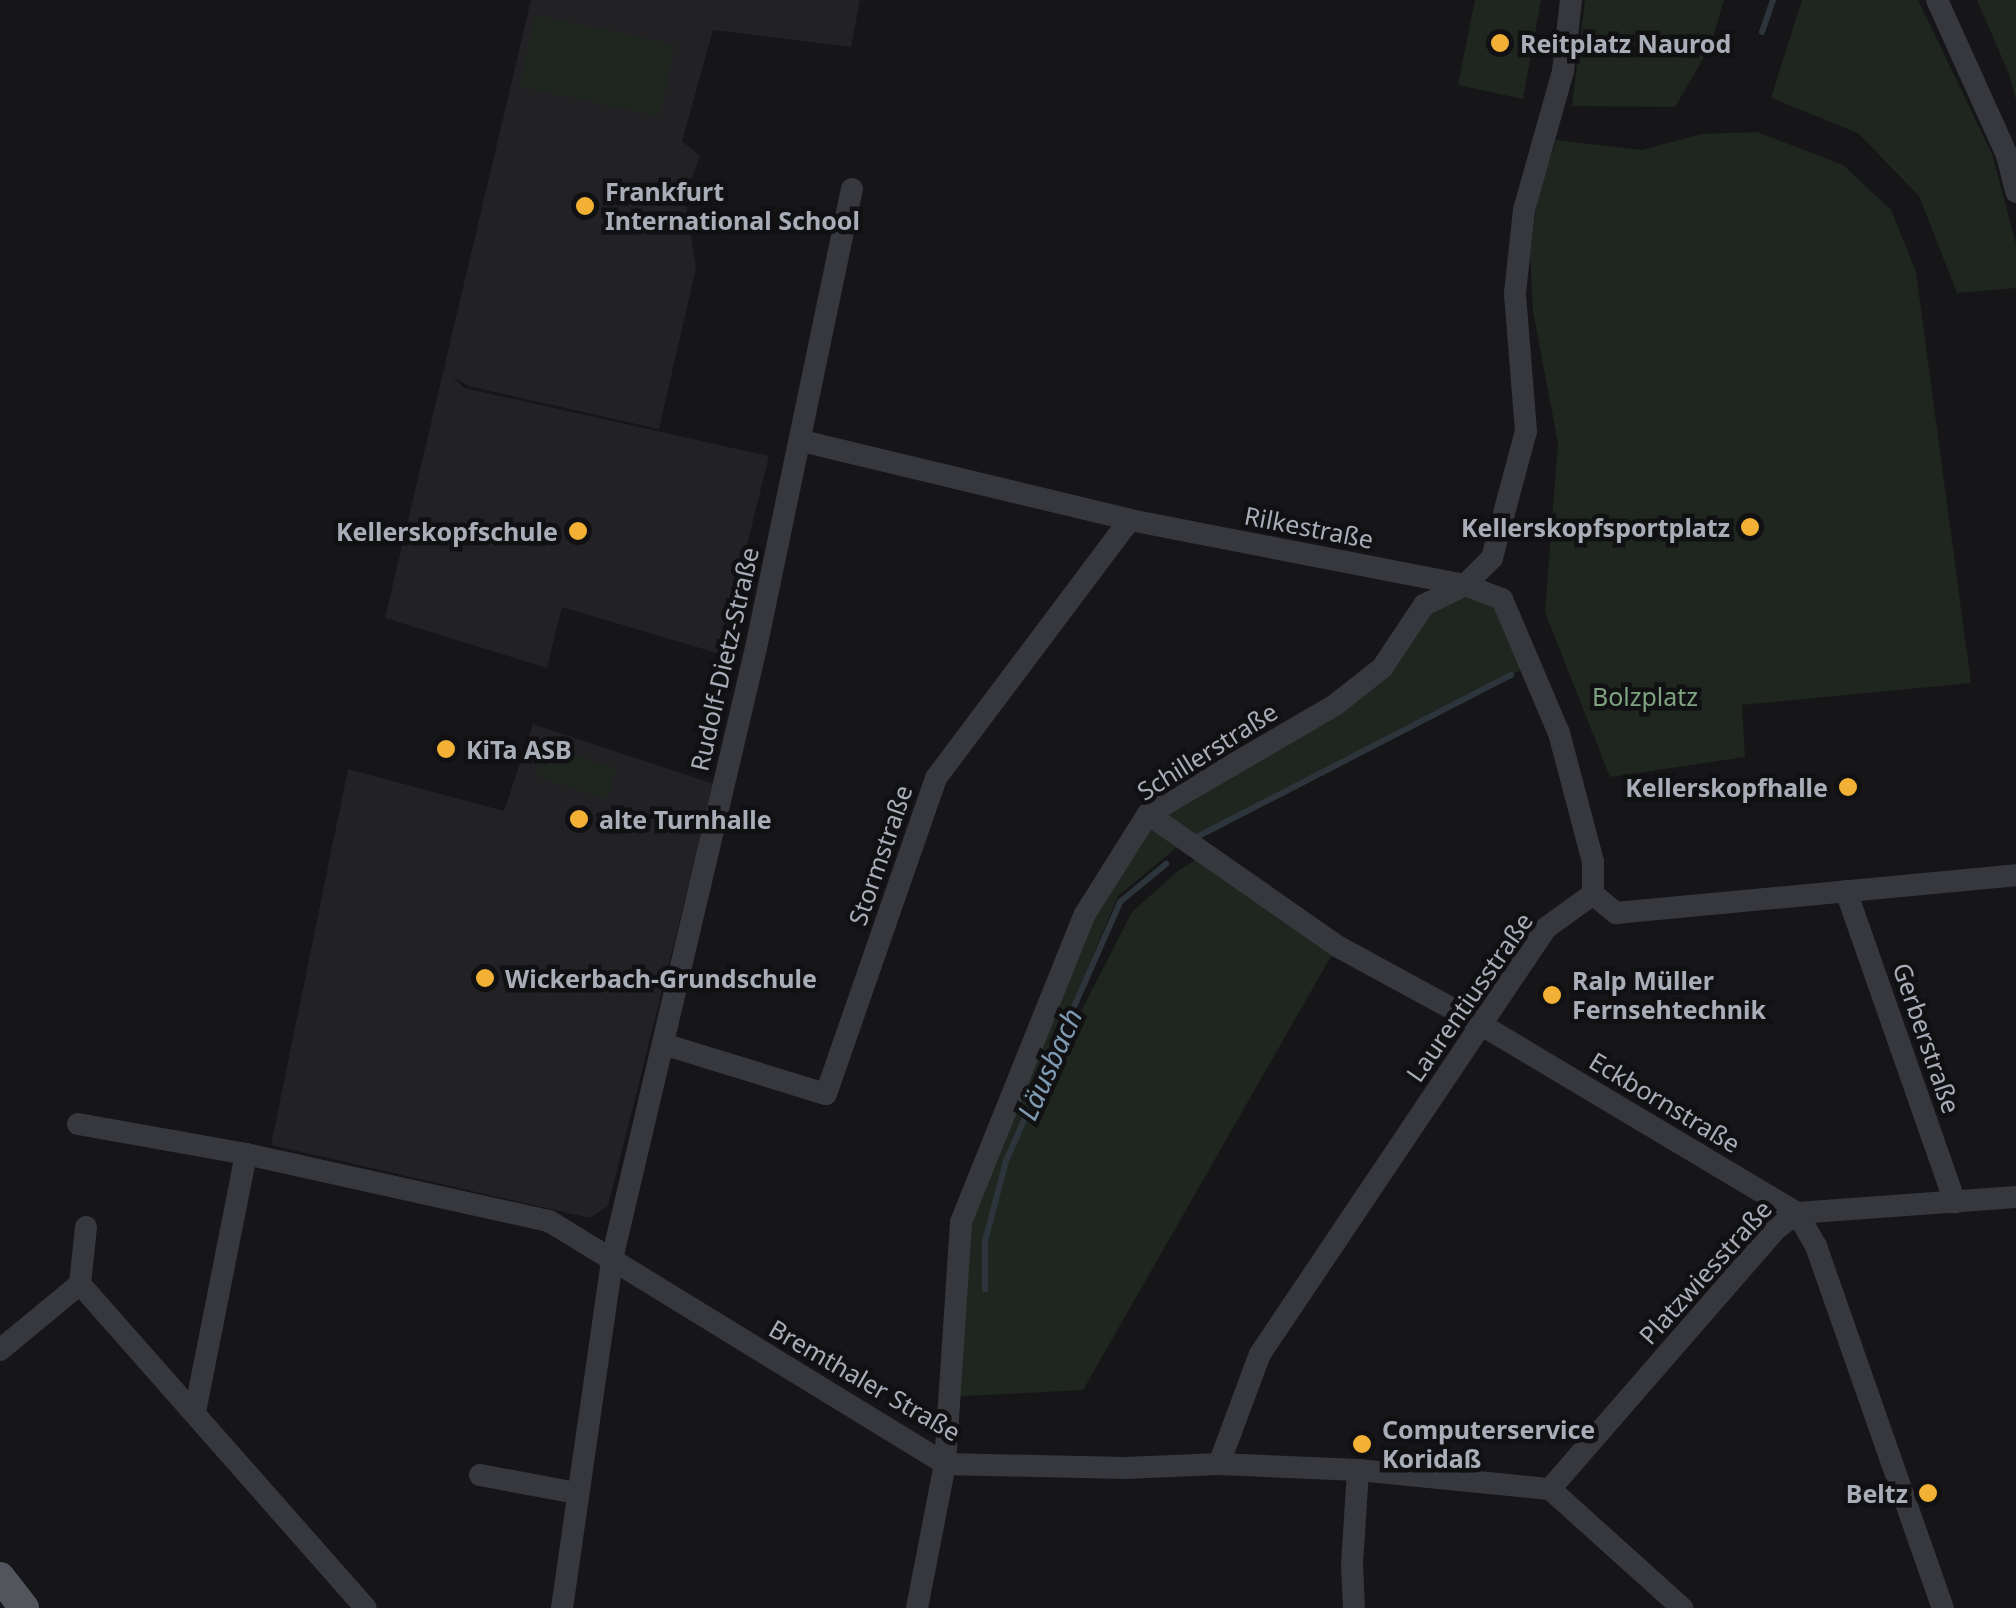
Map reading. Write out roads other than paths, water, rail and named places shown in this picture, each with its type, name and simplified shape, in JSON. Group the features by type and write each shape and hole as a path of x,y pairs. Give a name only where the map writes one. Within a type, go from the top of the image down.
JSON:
{"main road":[{"path":"0,1577 24,1608"}],"street":[{"name":"Schillerstraße","path":"917,1608 945,1464 961,1222 1086,914 1148,814 1335,704 1382,668 1424,606 1465,585 1492,558 1526,431 1515,293 1524,210 1563,71 1571,0"},
{"path":"1937,0 2007,155 2016,192"},
{"name":"Rudolf-Dietz-Straße","path":"562,1608 612,1259 802,441 852,189"},
{"name":"Rilkestraße","path":"802,441 1130,520 1465,585 1502,599 1559,734 1593,862 1593,894"},
{"name":"Stormstraße","path":"664,1044 826,1094 936,778 1130,520"},
{"name":"Eckbornstraße","path":"1148,814 1337,946 1480,1024 1796,1213"},
{"path":"1593,894 1616,913 2016,875"},
{"name":"Gerberstraße","path":"1846,891 1955,1203"},
{"name":"Laurentiusstraße","path":"1219,1464 1260,1354 1546,928 1593,894"},
{"name":"Bremthaler Straße","path":"78,1124 246,1154 549,1221 945,1464 1125,1468 1219,1464 1358,1470 1550,1489"},
{"path":"196,1412 246,1154"},
{"name":"Platzwiesstraße","path":"1550,1489 1776,1229 1796,1213 2016,1197"},
{"path":"1796,1213 1816,1246 1942,1608"},
{"path":"0,1350 80,1284 86,1227"},
{"path":"80,1284 366,1608"},
{"path":"1354,1608 1358,1470"},
{"path":"480,1475 576,1492"},
{"path":"1550,1489 1682,1608"}],"waterway":[{"name":"Läusbach","path":"1762,32 1773,0"},
{"name":"Läusbach","path":"1193,839 1511,675"},
{"name":"Läusbach","path":"985,1289 985,1241 1006,1161 1120,902 1166,864"}],"place":[{"name":"Reitplatz Naurod","path":"1500,43"},
{"name":"Frankfurt International School","path":"585,206"},
{"name":"Kellerskopfsportplatz","path":"1750,527"},
{"name":"Kellerskopfschule","path":"578,531"},
{"name":"KiTa ASB","path":"446,749"},
{"name":"Kellerskopfhalle","path":"1848,787"},
{"name":"alte Turnhalle","path":"579,819"},
{"name":"Wickerbach-Grundschule","path":"485,978"},
{"name":"Ralp Müller Fernsehtechnik","path":"1552,995"},
{"name":"Computerservice Koridaß","path":"1362,1444"},
{"name":"Beltz","path":"1928,1493"}],"park label":[{"name":"Bolzplatz","path":"1645,696"}]}
